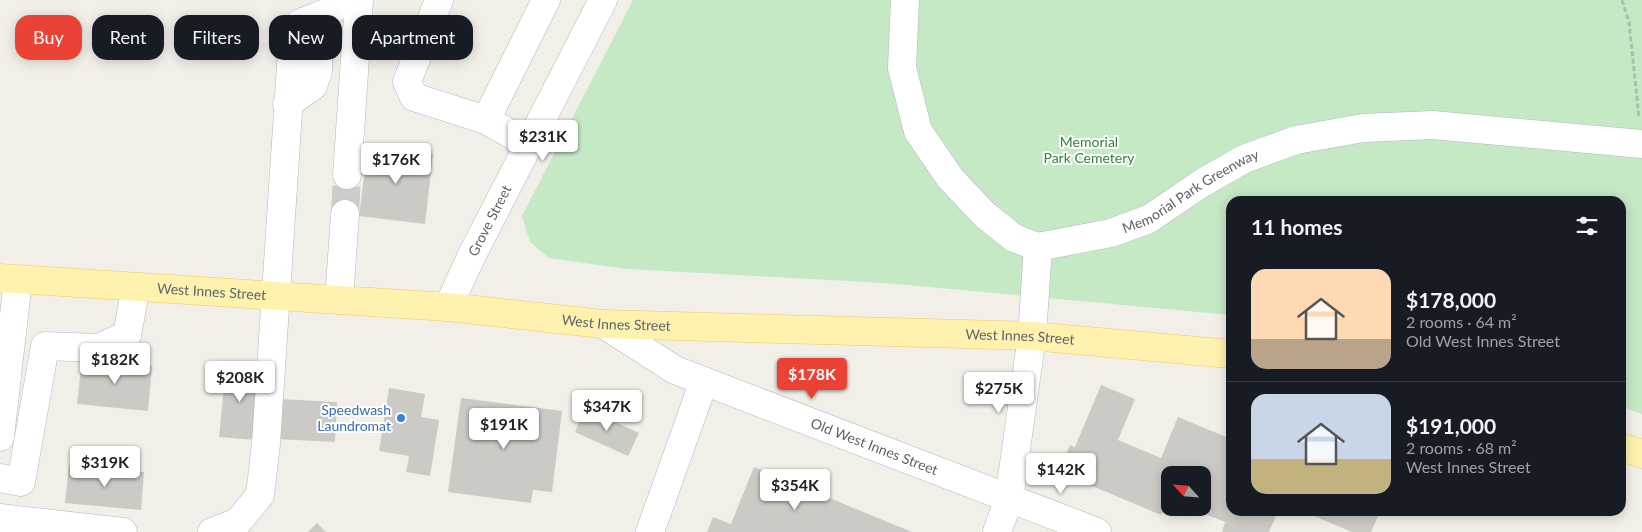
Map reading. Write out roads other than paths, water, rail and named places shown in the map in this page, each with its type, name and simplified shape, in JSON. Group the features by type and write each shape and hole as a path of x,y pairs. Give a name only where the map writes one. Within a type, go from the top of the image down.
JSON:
{"main road":[{"name":"West Innes Street","path":"9,279 448,308 603,324 1032,336 1226,354"},
{"path":"1626,448 1642,454"}],"street":[{"path":"212,532 238,522 260,495 266,444 287,104 313,86 318,71 310,19 331,11 343,0"},
{"path":"347,175 358,0"},
{"path":"439,0 406,82 414,97 486,120 528,144"},
{"path":"486,120 546,0"},
{"path":"905,0 902,68 918,132 950,178 985,215 1014,238 1038,247 1032,336 1009,499 997,532"},
{"name":"Grove Street","path":"448,308 471,257 601,1"},
{"name":"Memorial Park Greenway","path":"1038,247 1111,233 1149,219 1202,183 1244,159 1296,140 1363,128 1433,125 1641,134"},
{"path":"338,300 344,214"},
{"path":"0,436 11,344 9,279"},
{"path":"11,344 99,348 127,335 136,287"},
{"name":"Old West Innes Street","path":"603,324 675,370 1097,532"},
{"path":"0,478 22,482 45,346"},
{"path":"659,524 704,381"},
{"path":"0,518 123,532"}],"tunnel":[{"path":"345,214 347,175"}],"place":[{"name":"Speedwash Laundromat","path":"401,418"}],"park label":[{"name":"Memorial Park Cemetery","path":"1089,150"}]}
